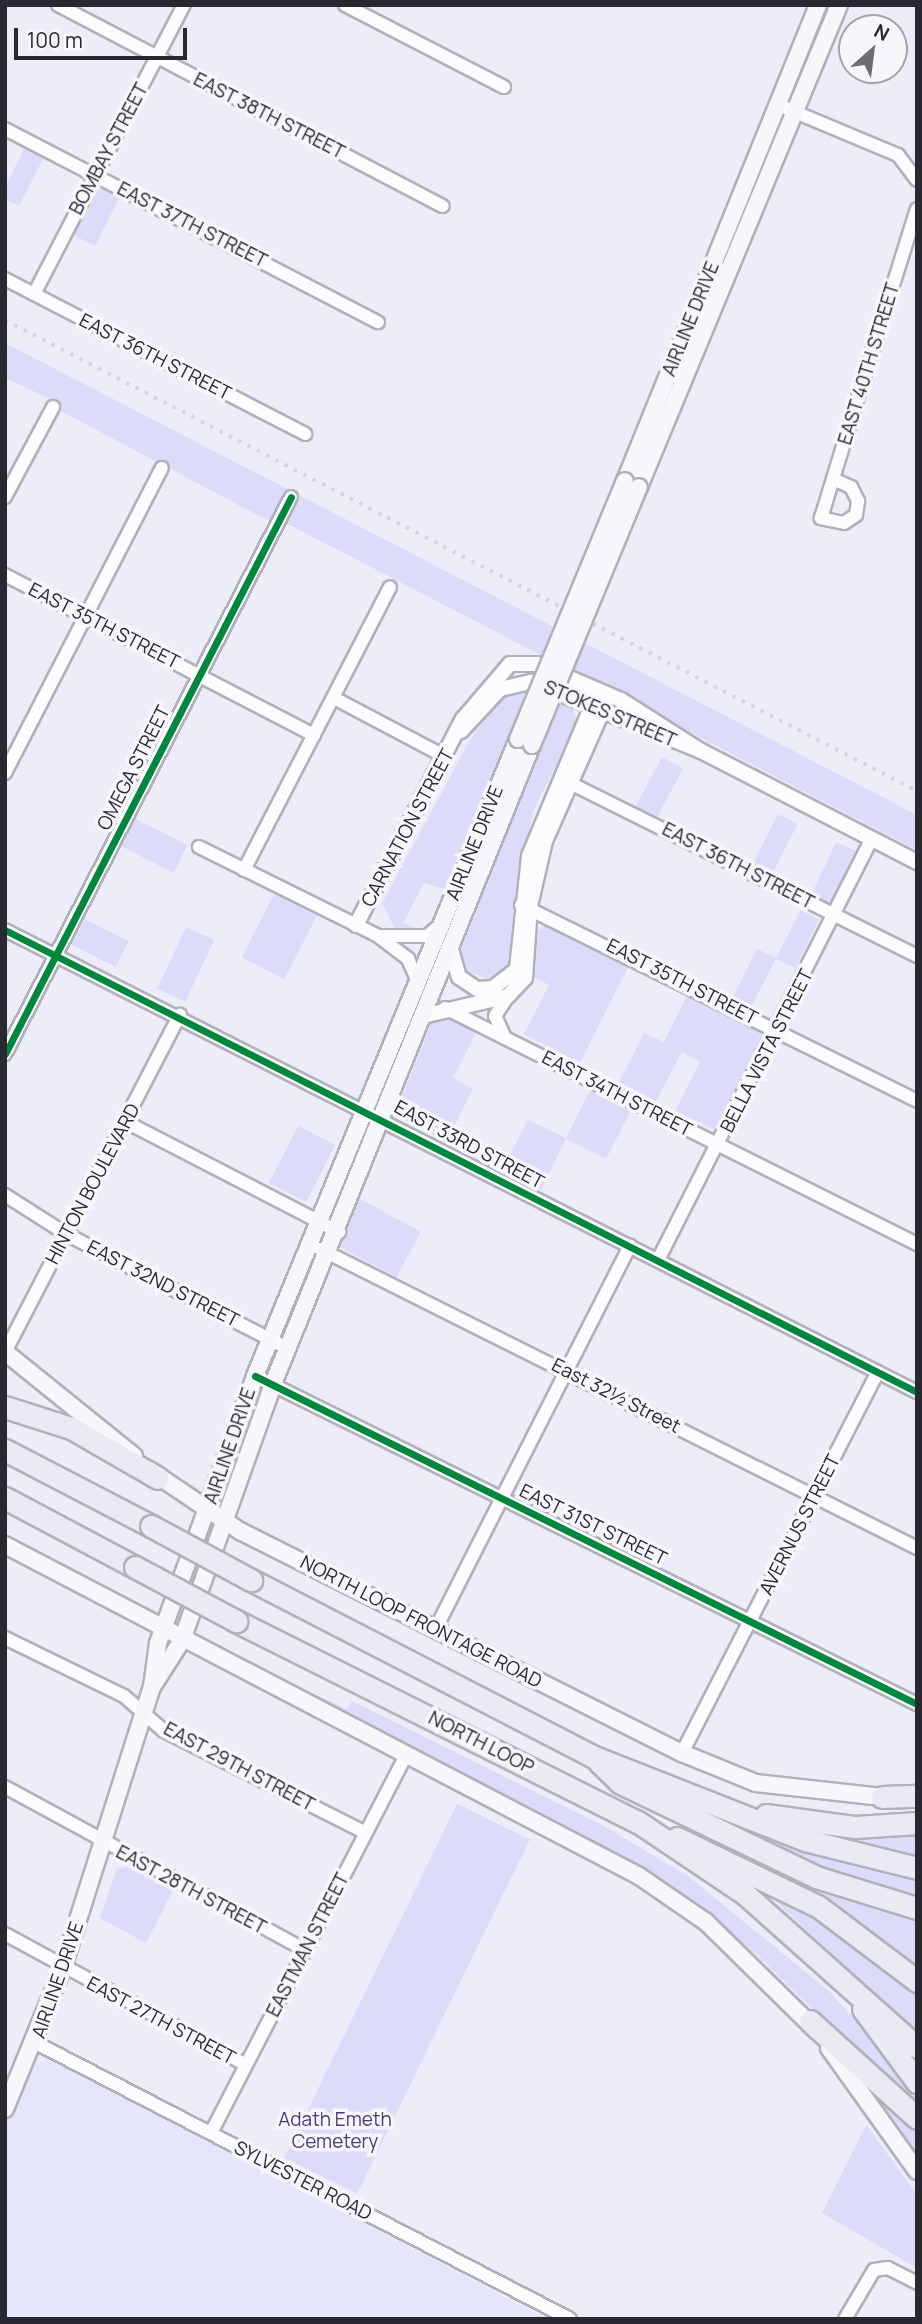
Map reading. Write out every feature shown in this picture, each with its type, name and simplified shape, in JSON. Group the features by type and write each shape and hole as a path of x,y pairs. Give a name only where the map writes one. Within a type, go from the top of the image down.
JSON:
{"highway":[{"path":"5,1407 71,1428 158,1478"},
{"name":"NORTH LOOP","path":"5,1450 592,1756 805,1840 917,1868"},
{"name":"NORTH LOOP","path":"5,1498 236,1621 638,1822 745,1894 917,2047"},
{"path":"592,1756 621,1783 816,1877 917,1908"},
{"path":"882,1797 917,1796"},
{"path":"736,1811 855,1827 917,1823"},
{"path":"638,1822 715,1853 820,1907 917,1981"},
{"path":"843,1982 917,2082"},
{"path":"810,2021 917,2118"}],"main road":[{"name":"AIRLINE DRIVE","path":"632,484 776,104 818,5"},
{"name":"AIRLINE DRIVE","path":"5,2109 10,2086 36,2043 63,1967 105,1842 152,1687 162,1630 209,1509 255,1376 323,1223 363,1108 443,921 525,742 632,484 839,5"},
{"name":"AIRLINE DRIVE","path":"152,1687 182,1640 273,1384 339,1232 381,1117 450,946 525,742"},
{"name":"NORTH LOOP FRONTAGE ROAD","path":"5,1352 158,1478 225,1520 435,1630 682,1753 756,1783 882,1797"},
{"path":"5,1545 666,1893 810,2021 917,2171"}],"street":[{"name":"EAST 38TH STREET","path":"58,5 443,206"},
{"name":"BOMBAY STREET","path":"34,294 184,5"},
{"path":"345,5 504,87"},
{"path":"776,104 898,155 917,180"},
{"name":"EAST 37TH STREET","path":"5,129 378,322"},
{"name":"EAST 40TH STREET","path":"833,480 851,487 858,508 844,523 821,518 917,208"},
{"name":"EAST 36TH STREET","path":"5,279 305,435"},
{"path":"5,498 53,407"},
{"path":"5,773 162,468"},
{"name":"OMEGA STREET","path":"5,1054 291,497"},
{"name":"EAST 35TH STREET","path":"5,575 314,735"},
{"path":"244,870 390,587"},
{"name":"STOKES STREET","path":"461,731 478,698 510,664 531,662 604,693 701,751 917,862"},
{"name":"STOKES STREET","path":"461,731 512,682 536,684 701,751"},
{"path":"450,946 467,984 494,988 505,982 517,969 529,856 604,693"},
{"path":"334,698 444,756"},
{"name":"CARNATION STREET","path":"356,925 444,756 461,731"},
{"name":"EAST 36TH STREET","path":"564,779 917,956"},
{"name":"BELLA VISTA STREET","path":"658,1260 778,1031 872,839"},
{"path":"199,848 378,936 408,959 418,981"},
{"path":"505,1038 495,1016 527,972 525,905"},
{"name":"EAST 35TH STREET","path":"525,905 917,1101"},
{"path":"378,936 427,936 443,921"},
{"name":"EAST 33RD STREET","path":"5,930 180,1015 917,1392"},
{"path":"423,1016 445,1008 508,996"},
{"name":"EAST 34TH STREET","path":"445,1008 917,1244"},
{"name":"HINTON BOULEVARD","path":"5,1352 180,1015"},
{"path":"126,1122 339,1232"},
{"name":"EAST 32ND STREET","path":"5,1195 66,1234 287,1348"},
{"path":"435,1630 630,1245"},
{"name":"East 32½ Street","path":"313,1246 917,1548"},
{"name":"AVERNUS STREET","path":"682,1753 878,1372"},
{"name":"EAST 31ST STREET","path":"255,1376 917,1704"},
{"name":"EAST 29TH STREET","path":"5,1638 124,1696 164,1731 366,1833"},
{"name":"EASTMAN STREET","path":"211,2133 405,1757"},
{"name":"EAST 28TH STREET","path":"5,1787 305,1950"},
{"path":"882,1797 917,1788"},
{"name":"EAST 27TH STREET","path":"5,1934 246,2065"},
{"name":"SYLVESTER ROAD","path":"36,2043 570,2319"},
{"path":"845,2319 874,2270 888,2268 914,2282"}],"shaded area":[{"path":"48,2058 547,2319 5,2319 5,2083"}],"green space":[{"path":"25,147 44,157 19,206 5,199 5,187"},
{"path":"99,183 121,194 95,246 73,235"},
{"path":"5,343 917,815 917,850 284,522 295,500 284,493 269,521 57,409 59,403 5,378"},
{"path":"529,688 572,708 578,723 534,809 515,901 512,964 487,979 465,970 459,955 541,748 509,735 445,889 424,883 403,923 421,930 395,929 382,903 471,738 502,695"},
{"path":"662,757 683,768 657,818 636,806"},
{"path":"778,814 798,824 772,875 752,865"},
{"path":"134,818 187,845 173,873 120,846"},
{"path":"836,842 855,851 831,903 811,895"},
{"path":"274,894 317,916 285,979 242,957"},
{"path":"801,910 819,920 795,968 776,959 751,1007 733,997 757,949 776,958"},
{"path":"85,919 129,941 115,967 72,945"},
{"path":"547,923 630,964 580,1063 524,1034 549,985 532,976 535,933"},
{"path":"186,927 214,940 185,1002 157,989"},
{"path":"688,993 764,1034 714,1129 675,1111 700,1062 682,1052 656,1101 619,1082 644,1033 664,1042"},
{"path":"451,1015 478,1029 453,1078 473,1089 446,1142 395,1114 433,1019"},
{"path":"592,1087 632,1108 606,1159 566,1139 541,1190 502,1171 528,1120 566,1138"},
{"path":"298,1126 335,1145 306,1202 269,1183"},
{"path":"360,1199 421,1231 397,1277 336,1245"},
{"path":"290,1683 347,1709 352,1701 602,1825 688,1876 831,1993 889,2059 917,2100 917,2111 756,1954 667,1883"},
{"name":"Adath Emeth Cemetery","path":"457,1804 530,1840 357,2194 284,2158"},
{"path":"917,1829 917,1856 808,1833"},
{"path":"760,1834 917,1876 917,1898 803,1861"},
{"path":"128,1867 173,1890 146,1943 100,1918 117,1868"},
{"path":"814,1884 917,1916 917,1965 812,1888"},
{"path":"773,1899 812,1912 917,1990 917,2033"},
{"path":"858,2076 917,2125 917,2153 894,2121"},
{"path":"866,2125 917,2194 917,2268 822,2213"}],"railway":[{"path":"5,320 917,791"}],"cycle path":[{"path":"5,1054 291,497"},
{"path":"5,930 917,1392"},
{"path":"255,1376 917,1704"}]}
